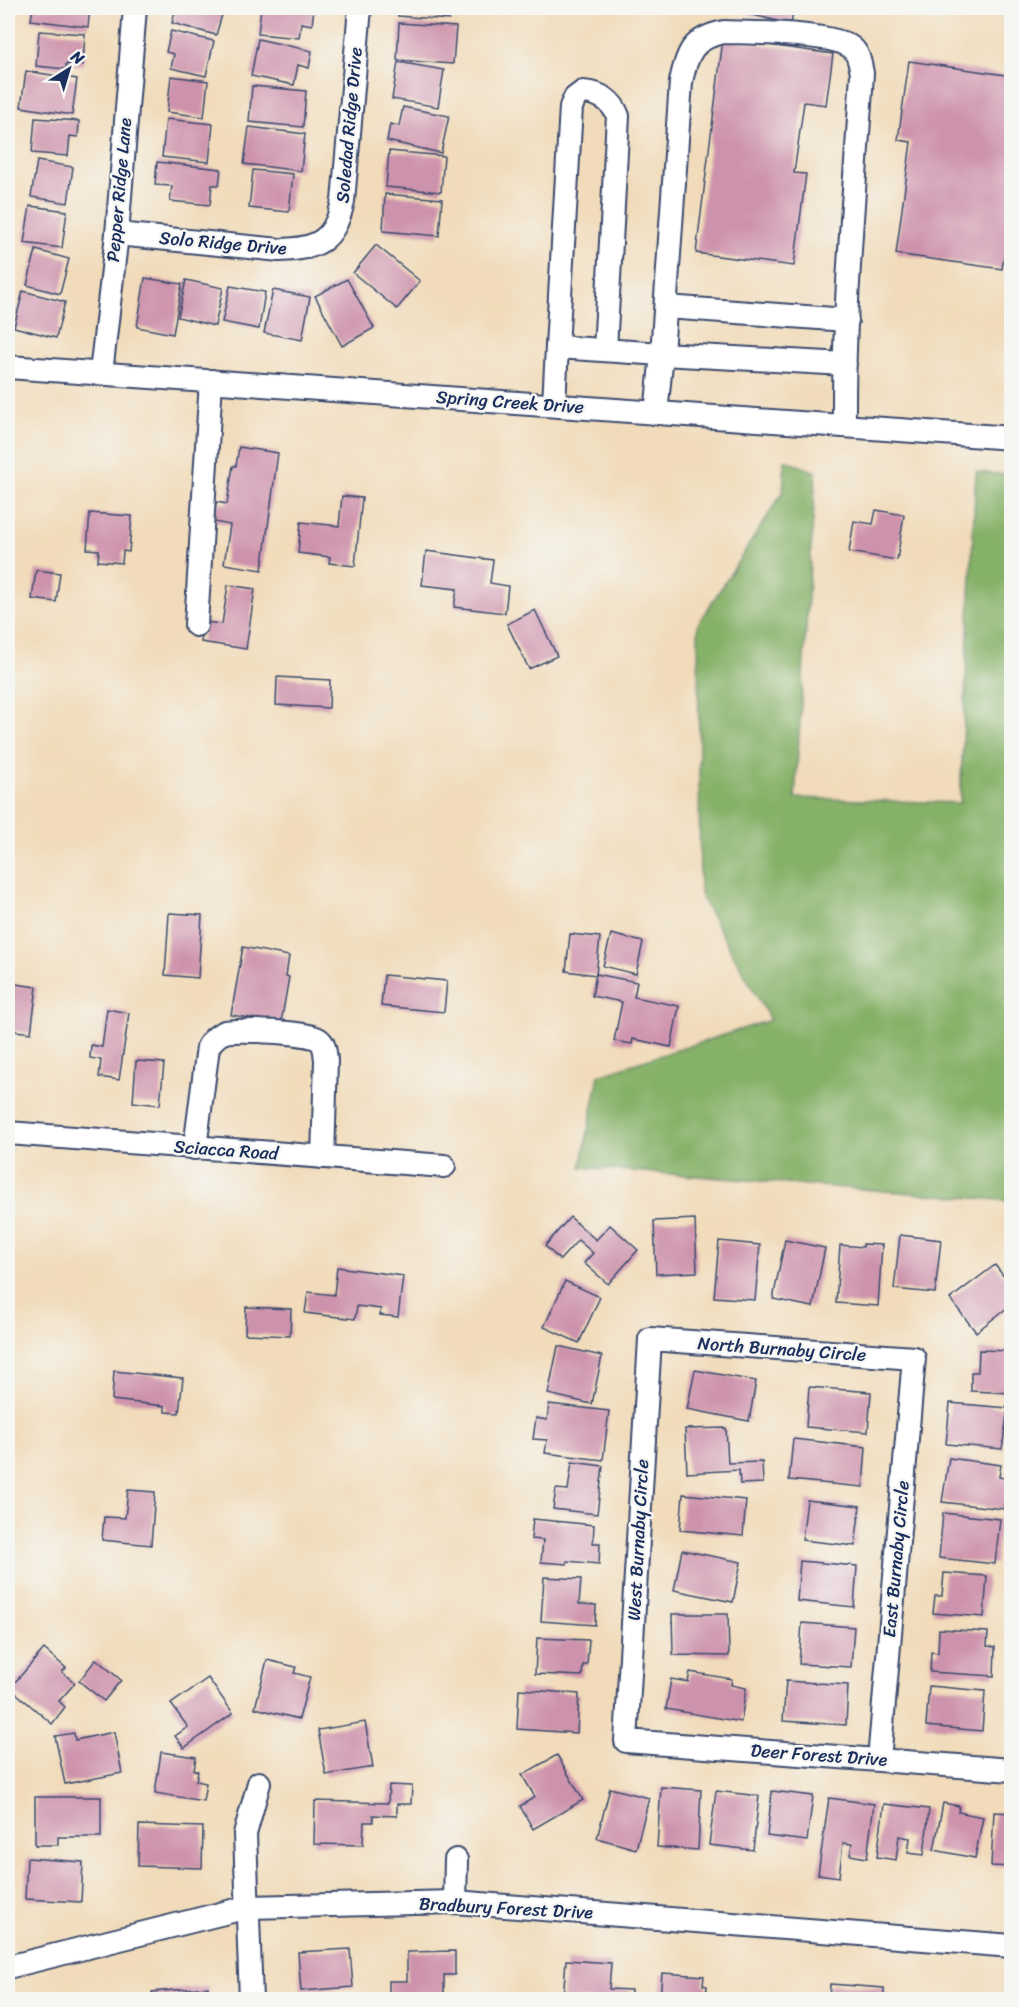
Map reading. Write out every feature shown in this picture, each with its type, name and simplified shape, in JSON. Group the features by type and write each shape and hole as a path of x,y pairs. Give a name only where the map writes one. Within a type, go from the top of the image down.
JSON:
{"street":[{"name":"Pepper Ridge Lane","path":"101,373 117,234 135,8"},
{"name":"Soledad Ridge Drive","path":"326,238 339,220 343,201 360,8"},
{"path":"657,413 681,82 690,50 696,42 711,34 724,32 814,36 852,47 859,57 862,73 847,320 844,426"},
{"path":"554,405 571,106 575,98 583,92 594,93 605,98 615,108 618,116 605,350"},
{"name":"Solo Ridge Drive","path":"117,234 280,250 298,250 313,246 326,238"},
{"path":"666,308 847,320"},
{"path":"557,347 845,364"},
{"name":"Spring Creek Drive","path":"8,367 1011,438"},
{"path":"196,625 211,381"},
{"path":"195,1148 208,1047 214,1038 223,1033 264,1031 306,1035 318,1039 324,1046 326,1060 323,1157"},
{"name":"Sciacca Road","path":"8,1134 444,1166"},
{"name":"North Burnaby Circle","path":"650,1339 914,1358"},
{"name":"West Burnaby Circle","path":"627,1741 650,1339"},
{"name":"East Burnaby Circle","path":"879,1760 914,1358"},
{"name":"Deer Forest Drive","path":"627,1741 1011,1770"},
{"path":"251,2000 245,1834 259,1783"},
{"path":"455,1902 456,1860"},
{"name":"Bradbury Forest Drive","path":"8,1967 248,1907 455,1902 1011,1946"}],"green space":[{"path":"785,460 816,472 795,798 960,803 976,472 1011,475 1011,1201 581,1167 599,1075 770,1020 700,895 698,624 783,492"}],"building":[{"path":"33,8 90,8 88,27 31,20"},
{"path":"176,8 224,8 216,35 172,23"},
{"path":"261,8 314,8 312,25 301,23 299,38 258,34"},
{"path":"399,8 450,8 449,20 398,16"},
{"path":"750,8 794,8 791,24 748,14"},
{"path":"399,23 456,27 453,64 397,60"},
{"path":"39,31 85,34 83,65 66,64 66,69 36,66"},
{"path":"171,31 214,41 206,76 171,68 174,54 166,52"},
{"path":"258,39 312,51 309,68 298,65 294,85 251,76"},
{"path":"723,39 833,54 826,105 804,102 794,173 806,174 794,266 696,253"},
{"path":"909,61 1012,76 1012,203 1002,269 896,254 911,142 898,140"},
{"path":"398,62 444,70 438,107 392,99"},
{"path":"26,71 77,79 72,115 21,107"},
{"path":"171,76 208,81 204,117 167,112"},
{"path":"252,86 306,91 303,127 249,122"},
{"path":"403,107 449,116 441,153 387,141 390,124 399,126"},
{"path":"35,118 79,121 78,137 70,136 68,156 32,153"},
{"path":"166,119 213,124 209,162 162,157"},
{"path":"249,127 305,134 301,171 244,164"},
{"path":"389,151 444,156 441,192 386,187"},
{"path":"37,161 73,167 68,203 31,197"},
{"path":"157,162 221,169 219,185 212,185 210,205 170,201 172,186 155,185"},
{"path":"253,170 293,174 289,212 249,208"},
{"path":"385,194 442,199 439,236 383,231"},
{"path":"30,206 67,211 62,248 24,243"},
{"path":"376,245 420,281 397,309 353,273"},
{"path":"36,250 69,259 60,294 27,285"},
{"path":"145,278 182,284 173,334 137,327"},
{"path":"347,279 374,328 342,346 315,296"},
{"path":"186,280 223,288 215,326 178,317"},
{"path":"230,286 265,292 259,329 222,322"},
{"path":"273,290 310,297 302,340 264,333"},
{"path":"23,291 65,302 56,338 14,327"},
{"path":"239,447 278,453 262,570 224,564 230,525 214,522 216,502 227,504 233,466 236,466"},
{"path":"342,496 362,498 355,566 329,563 330,557 298,553 301,522 339,526"},
{"path":"876,510 904,515 897,560 849,552 854,521 873,524"},
{"path":"90,513 132,516 129,552 123,551 122,563 98,561 99,550 87,549"},
{"path":"426,551 493,560 490,583 508,586 505,613 454,607 457,589 422,585"},
{"path":"36,570 60,573 56,602 32,599"},
{"path":"228,585 255,589 246,649 201,642 204,622 222,624"},
{"path":"535,610 557,656 529,669 507,624"},
{"path":"277,677 330,680 329,708 276,705"},
{"path":"169,913 202,915 198,978 165,975"},
{"path":"570,934 600,937 596,975 566,971"},
{"path":"611,934 643,942 636,974 603,966"},
{"path":"243,947 289,956 286,976 289,977 281,1023 231,1015"},
{"path":"596,974 637,982 634,997 679,1006 671,1047 633,1039 632,1044 614,1041 622,1002 592,996"},
{"path":"384,975 447,981 444,1012 381,1006"},
{"path":"8,983 37,987 31,1033 8,1030"},
{"path":"107,1009 129,1013 119,1080 99,1077 101,1060 90,1058 91,1045 102,1047"},
{"path":"136,1061 164,1063 160,1105 133,1102"},
{"path":"570,1217 596,1240 610,1225 638,1250 608,1284 584,1263 593,1253 578,1240 560,1260 545,1246"},
{"path":"695,1219 697,1272 656,1274 654,1221"},
{"path":"900,1235 941,1240 935,1293 894,1289"},
{"path":"785,1240 825,1248 813,1307 773,1299"},
{"path":"719,1241 760,1245 755,1300 714,1297"},
{"path":"863,1244 882,1245 878,1306 836,1303 840,1245 863,1247"},
{"path":"995,1265 1012,1287 1012,1309 1009,1311 1007,1308 976,1332 950,1299"},
{"path":"337,1267 403,1276 398,1317 380,1315 381,1309 357,1306 355,1319 305,1313 308,1292 334,1295"},
{"path":"565,1281 600,1297 579,1343 544,1327"},
{"path":"246,1307 291,1309 290,1336 245,1334"},
{"path":"558,1346 602,1356 592,1404 548,1394"},
{"path":"979,1350 1012,1351 1012,1393 971,1391 971,1372 978,1372"},
{"path":"695,1370 756,1381 749,1421 687,1409"},
{"path":"114,1371 183,1378 179,1413 165,1412 165,1406 112,1400"},
{"path":"809,1387 871,1392 868,1432 806,1427"},
{"path":"950,1403 1008,1408 1002,1449 946,1444"},
{"path":"549,1404 609,1411 603,1460 545,1453 547,1440 533,1439 536,1418 547,1420"},
{"path":"726,1428 728,1463 762,1462 763,1483 740,1484 739,1470 687,1473 685,1429"},
{"path":"793,1439 866,1447 863,1487 789,1480"},
{"path":"949,1458 1001,1465 999,1477 1008,1479 1004,1509 942,1502"},
{"path":"572,1462 603,1466 597,1514 553,1509 556,1489 568,1490"},
{"path":"128,1490 155,1492 151,1545 102,1540 104,1517 125,1518"},
{"path":"683,1494 746,1500 743,1536 680,1530"},
{"path":"807,1500 860,1506 855,1546 802,1540"},
{"path":"943,1513 1000,1519 995,1564 939,1558"},
{"path":"533,1519 594,1525 593,1543 600,1543 599,1564 567,1561 567,1564 541,1562 543,1540 531,1539"},
{"path":"682,1550 741,1562 733,1602 674,1590"},
{"path":"800,1561 857,1566 854,1607 797,1601"},
{"path":"944,1573 987,1576 984,1617 933,1613 935,1596 942,1596"},
{"path":"544,1577 581,1579 579,1604 596,1605 595,1625 541,1621"},
{"path":"672,1614 728,1614 729,1656 673,1655"},
{"path":"802,1623 854,1627 851,1667 799,1664"},
{"path":"939,1629 988,1632 987,1646 995,1647 994,1676 930,1672 931,1652 938,1653"},
{"path":"537,1638 589,1640 587,1665 583,1665 582,1676 535,1674"},
{"path":"44,1649 66,1668 62,1672 75,1683 59,1701 65,1707 52,1724 10,1688"},
{"path":"96,1659 121,1680 104,1701 79,1681"},
{"path":"267,1660 296,1667 294,1673 310,1677 299,1719 255,1708"},
{"path":"690,1672 732,1679 731,1685 746,1688 741,1722 666,1709 671,1679 688,1682"},
{"path":"208,1678 233,1713 184,1748 175,1736 188,1727 171,1704"},
{"path":"786,1681 848,1685 846,1725 783,1721"},
{"path":"929,1686 985,1691 982,1731 926,1726"},
{"path":"519,1689 579,1694 577,1733 517,1729"},
{"path":"365,1722 373,1767 326,1775 318,1730"},
{"path":"114,1732 122,1773 65,1784 55,1736 74,1733 75,1740"},
{"path":"161,1752 196,1757 194,1770 198,1771 196,1781 206,1783 203,1801 155,1793"},
{"path":"557,1755 583,1800 533,1829 520,1806 535,1797 522,1775"},
{"path":"389,1785 412,1786 411,1804 397,1804 397,1816 373,1815 373,1822 364,1822 363,1845 314,1844 315,1801 388,1803"},
{"path":"661,1787 701,1790 698,1850 657,1847"},
{"path":"610,1788 649,1798 636,1849 597,1838"},
{"path":"716,1791 759,1796 753,1850 709,1845"},
{"path":"772,1791 813,1796 807,1841 767,1836"},
{"path":"35,1797 101,1797 101,1837 58,1837 58,1845 35,1845"},
{"path":"829,1798 874,1804 867,1858 850,1855 852,1844 843,1843 839,1877 818,1874"},
{"path":"943,1803 959,1806 958,1812 983,1817 975,1858 934,1850"},
{"path":"884,1804 929,1809 924,1855 908,1853 910,1838 899,1836 896,1860 877,1857"},
{"path":"994,1812 1012,1813 1012,1867 991,1866"},
{"path":"139,1825 203,1827 202,1868 138,1866"},
{"path":"27,1858 83,1862 81,1902 25,1899"},
{"path":"350,1949 353,1987 301,1991 298,1952"},
{"path":"455,1951 455,1975 444,1975 444,1997 389,1998 389,1981 407,1981 407,1952"},
{"path":"566,1960 611,1963 609,1989 631,1990 630,2000 563,2000"},
{"path":"662,1973 704,1976 703,1985 707,1986 706,2000 660,2000"},
{"path":"830,1984 884,1988 884,2000 829,2000"},
{"path":"208,1987 209,2000 153,2000 152,1992"}]}
